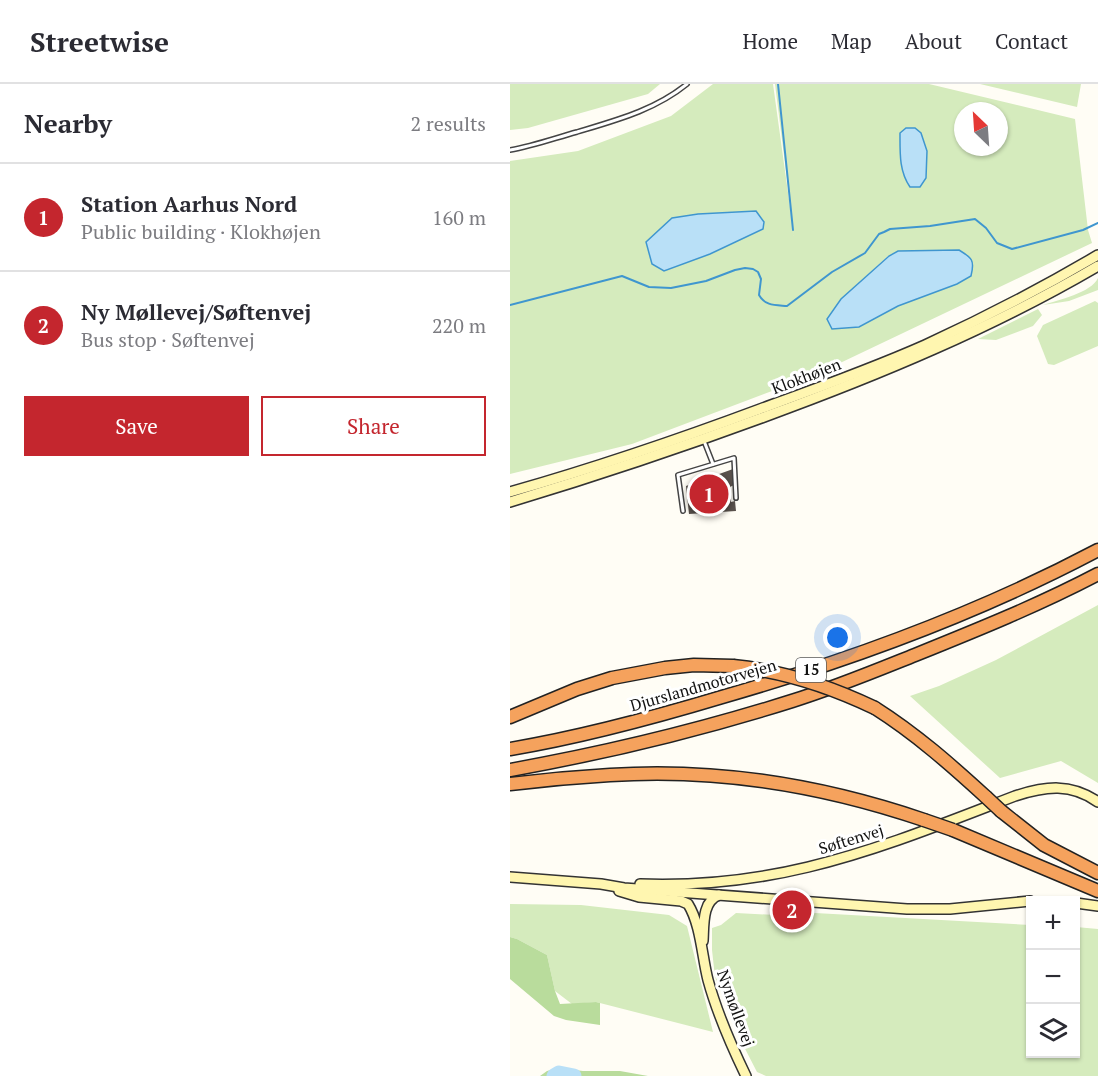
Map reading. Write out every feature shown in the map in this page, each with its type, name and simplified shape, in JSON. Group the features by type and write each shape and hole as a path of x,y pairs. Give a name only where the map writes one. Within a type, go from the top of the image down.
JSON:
{"highway":[{"name":"Djurslandmotorvejen","path":"510,748 634,722 783,680 947,620 1068,566 1098,550"},
{"name":"15","path":"510,770 634,744 793,700 959,638 1098,574"},
{"path":"510,717 577,689 612,678 665,668 694,665 733,666 795,676 830,688 875,708 899,723 932,748 1001,811 1044,845 1098,873"},
{"path":"510,784 612,774 695,775 787,785 892,809 953,830 1098,891"}],"street":[{"name":"Klokhøjen","path":"510,492 584,471 830,384 925,345 1056,280 1098,255"},
{"name":"Klokhøjen","path":"510,502 704,440 833,392 989,325 1098,266"},
{"name":"Søftenvej","path":"510,877 601,884 708,882 735,879 807,867 881,846 1033,790 1058,787 1077,791 1098,802"},
{"name":"Søftenvej","path":"601,884 624,888 930,909 1026,902"},
{"path":"601,884 639,897 681,901 688,904 695,920 702,949"},
{"path":"702,949 707,907 712,898 721,895"},
{"path":"1080,904 1098,906"},
{"name":"Nymøllevej","path":"702,949 713,996 746,1076"}],"lane":[{"path":"510,150 601,125 651,107 672,96 687,84"},
{"path":"704,440 713,464"},
{"path":"683,511 678,475 734,458 736,498"}],"green space":[{"path":"510,84 660,84 648,94 528,128 510,130"},
{"path":"713,84 773,84 794,236 775,84 929,84 1004,102 954,102 954,156 1008,156 1008,103 1075,119 1088,230 1092,243 817,374 632,444 510,474 510,161 578,151 671,116","holes":["756,211 763,229 710,254 664,270 672,218 698,214","888,256 957,284 898,306 859,327 827,319 841,299"]},
{"path":"980,84 1081,84 1077,107"},
{"path":"1098,278 1098,290 1069,301 1043,305 1081,292 1089,288"},
{"path":"1095,301 1098,303 1098,346 1054,365 1048,364 1037,336 1043,325"},
{"path":"1038,309 1042,315 1033,326 996,340 978,339"},
{"path":"1098,605 1098,783 1061,761 1000,778 910,696 939,686 996,660"},
{"path":"510,904 581,905 669,915 687,926 713,1032 596,1002 572,1004 555,991 547,955 510,937"},
{"path":"736,913 794,916 815,913 1026,925 1026,1058 1080,1058 1080,927 1098,929 1098,1076 766,1076 757,1072 740,1039 715,977 712,928 721,925"},
{"path":"510,937 547,955 560,1004 600,1003 600,1025 554,1016 510,979"},
{"path":"558,1068 620,1071 648,1076 540,1076"}],"water":[{"path":"906,128 915,128 921,133 927,151 926,178 920,187 910,187 902,168 900,133"},
{"path":"756,211 764,222 763,229 710,254 664,271 652,264 646,242 672,218 698,214"},
{"path":"959,250 971,260 973,266 971,276 957,284 898,306 859,327 832,329 827,319 841,299 889,256 898,251"}],"building":[{"path":"733,469 734,485 730,487 731,502 735,501 736,511 689,514 686,486"}],"waterway":[{"path":"778,84 793,230"},
{"path":"510,305 622,276 649,287 671,288 706,281 745,268 758,272 761,279 759,295 764,301 787,306 832,272 865,253 879,234 890,229 975,219 986,228 997,243 1012,249 1083,230 1098,223"},
{"path":"554,1076 559,1073 574,1076"}],"place":[{"name":"Station Aarhus Nord","path":"709,494"},
{"name":"Ny Møllevej/Søftenvej","path":"792,910"}]}
